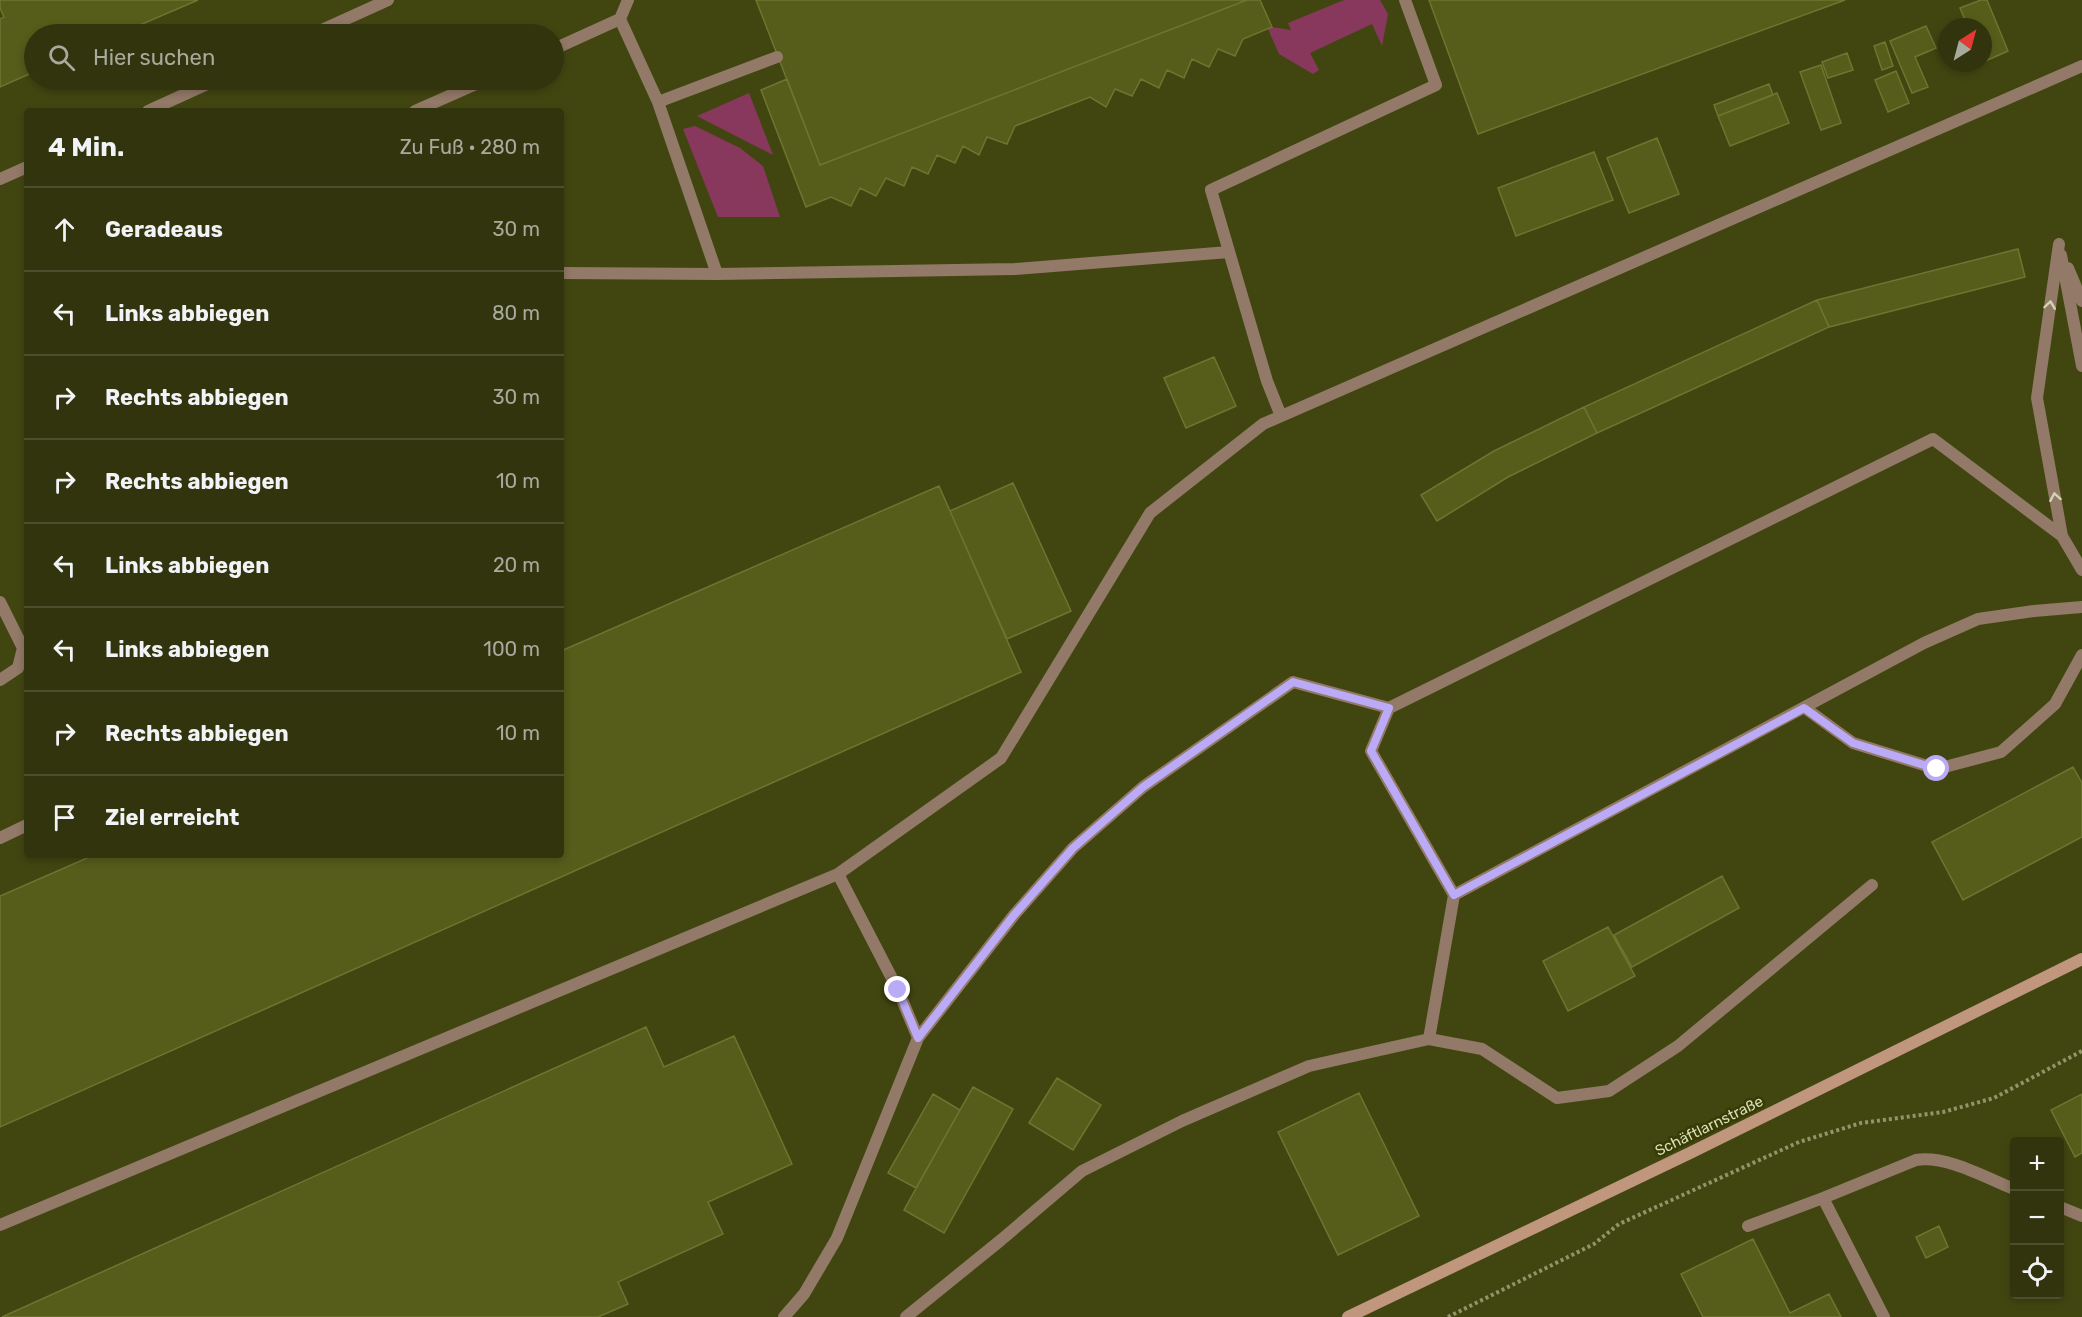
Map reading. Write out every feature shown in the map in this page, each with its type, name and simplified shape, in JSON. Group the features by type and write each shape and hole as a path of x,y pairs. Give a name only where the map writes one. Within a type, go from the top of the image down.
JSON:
{"main road":[{"name":"Schäftlarnstraße","path":"1348,1317 1692,1152 2082,959"}],"street":[{"path":"335,24 388,0"},
{"path":"564,44 620,19 628,0"},
{"path":"1281,416 1267,381 1210,190 1436,86 1405,0"},
{"path":"620,19 658,102 717,274"},
{"path":"658,102 777,57"},
{"path":"0,1225 838,874 1001,758 1150,513 1263,424 2082,66"},
{"path":"154,108 194,90"},
{"path":"422,108 462,90"},
{"path":"0,179 24,168"},
{"path":"2059,244 2082,301"},
{"path":"2059,244 2082,366"},
{"path":"2059,244 2037,398 2062,536 2082,570"},
{"path":"564,273 717,274 1015,269 1229,252"},
{"path":"1429,1039 1454,895 1371,751 1389,708 1932,439 2062,536"},
{"path":"0,602 23,648 18,668 0,680"},
{"path":"1454,895 1924,643 1978,620 2034,611 2082,608"},
{"path":"1804,708 1853,743 1937,769 2001,752 2055,704 2082,656"},
{"path":"784,1317 804,1294 837,1238 918,1038 1014,915 1066,856 1143,787 1293,682 1389,708"},
{"path":"0,838 24,826"},
{"path":"838,874 898,990 918,1038"},
{"path":"906,1317 1082,1171 1182,1121 1309,1066 1429,1039 1482,1049 1557,1098 1609,1091 1678,1046 1872,885"},
{"path":"1748,1226 1916,1160 1925,1159 1951,1164 2010,1187"},
{"path":"1823,1198 1884,1317"},
{"path":"2064,1209 2082,1216"}],"path":[{"path":"1448,1317 1594,1244 1619,1224 1799,1142 1861,1123 1943,1112 1994,1098 2082,1051"}],"shaded area":[{"path":"1344,0 1380,0 1388,14 1382,46 1372,24 1310,53 1319,70 1313,74 1279,54 1268,29 1272,27 1291,30 1288,23"},
{"path":"749,93 773,155 697,116"},
{"path":"695,126 740,148 763,166 780,217 718,217 683,129"}],"building":[{"path":"0,0 198,0 142,24 24,24 24,76 0,87 0,19 4,17 0,8"},
{"path":"756,0 1247,0 820,165"},
{"path":"1247,0 1260,0 1272,27 1243,39 1235,56 1218,49 1209,67 1192,59 1184,78 1167,70 1159,88 1141,79 1132,96 1115,89 1106,107 1090,97 1015,126 1007,144 987,137 979,155 963,146 955,163 937,155 928,174 912,167 904,186 886,178 876,196 860,188 851,206 831,197 806,207 761,90 787,79 820,165"},
{"path":"1429,0 1845,0 1478,134"},
{"path":"1987,0 2008,51 1992,58 1992,18 1964,18 1960,8"},
{"path":"1926,26 1936,48 1915,57 1928,87 1912,93 1890,41"},
{"path":"1885,42 1893,66 1882,70 1874,46"},
{"path":"1847,53 1853,70 1828,78 1822,62"},
{"path":"1821,65 1841,123 1821,130 1800,72"},
{"path":"1896,71 1909,103 1888,112 1875,80"},
{"path":"1769,84 1773,95 1718,116 1714,105"},
{"path":"1777,93 1789,123 1730,146 1718,116"},
{"path":"1657,138 1679,194 1629,213 1607,158"},
{"path":"1594,152 1613,200 1516,236 1498,188"},
{"path":"2018,249 2025,277 1829,327 1817,300"},
{"path":"1817,300 1829,327 1597,433 1584,407"},
{"path":"1214,357 1236,406 1186,428 1164,378"},
{"path":"1584,407 1597,433 1508,477 1437,521 1421,495 1494,451"},
{"path":"1013,483 1071,611 1007,639 950,511"},
{"path":"939,486 1021,672 0,1127 0,896 87,858 564,858 564,650"},
{"path":"2073,767 2082,783 2082,837 1963,900 1932,842"},
{"path":"1722,876 1739,908 1632,967 1614,935"},
{"path":"1608,927 1635,976 1568,1011 1543,961"},
{"path":"646,1027 664,1067 734,1036 792,1164 708,1202 723,1234 618,1282 628,1304 598,1317 2,1317"},
{"path":"1057,1078 1101,1105 1073,1150 1029,1123"},
{"path":"973,1087 1013,1109 944,1233 904,1210"},
{"path":"1359,1093 1419,1216 1338,1255 1278,1132"},
{"path":"933,1094 960,1110 916,1188 888,1173"},
{"path":"2082,1094 2082,1153 2075,1157 2051,1110"},
{"path":"1939,1226 1948,1247 1926,1258 1916,1237"},
{"path":"1753,1239 1790,1313 1829,1294 1841,1317 1703,1317 1681,1274"}],"route":[{"path":"898,990 918,1038 1014,915 1073,848 1143,787 1293,682 1389,708 1371,751 1454,895 1804,708 1853,743 1937,769"}]}
